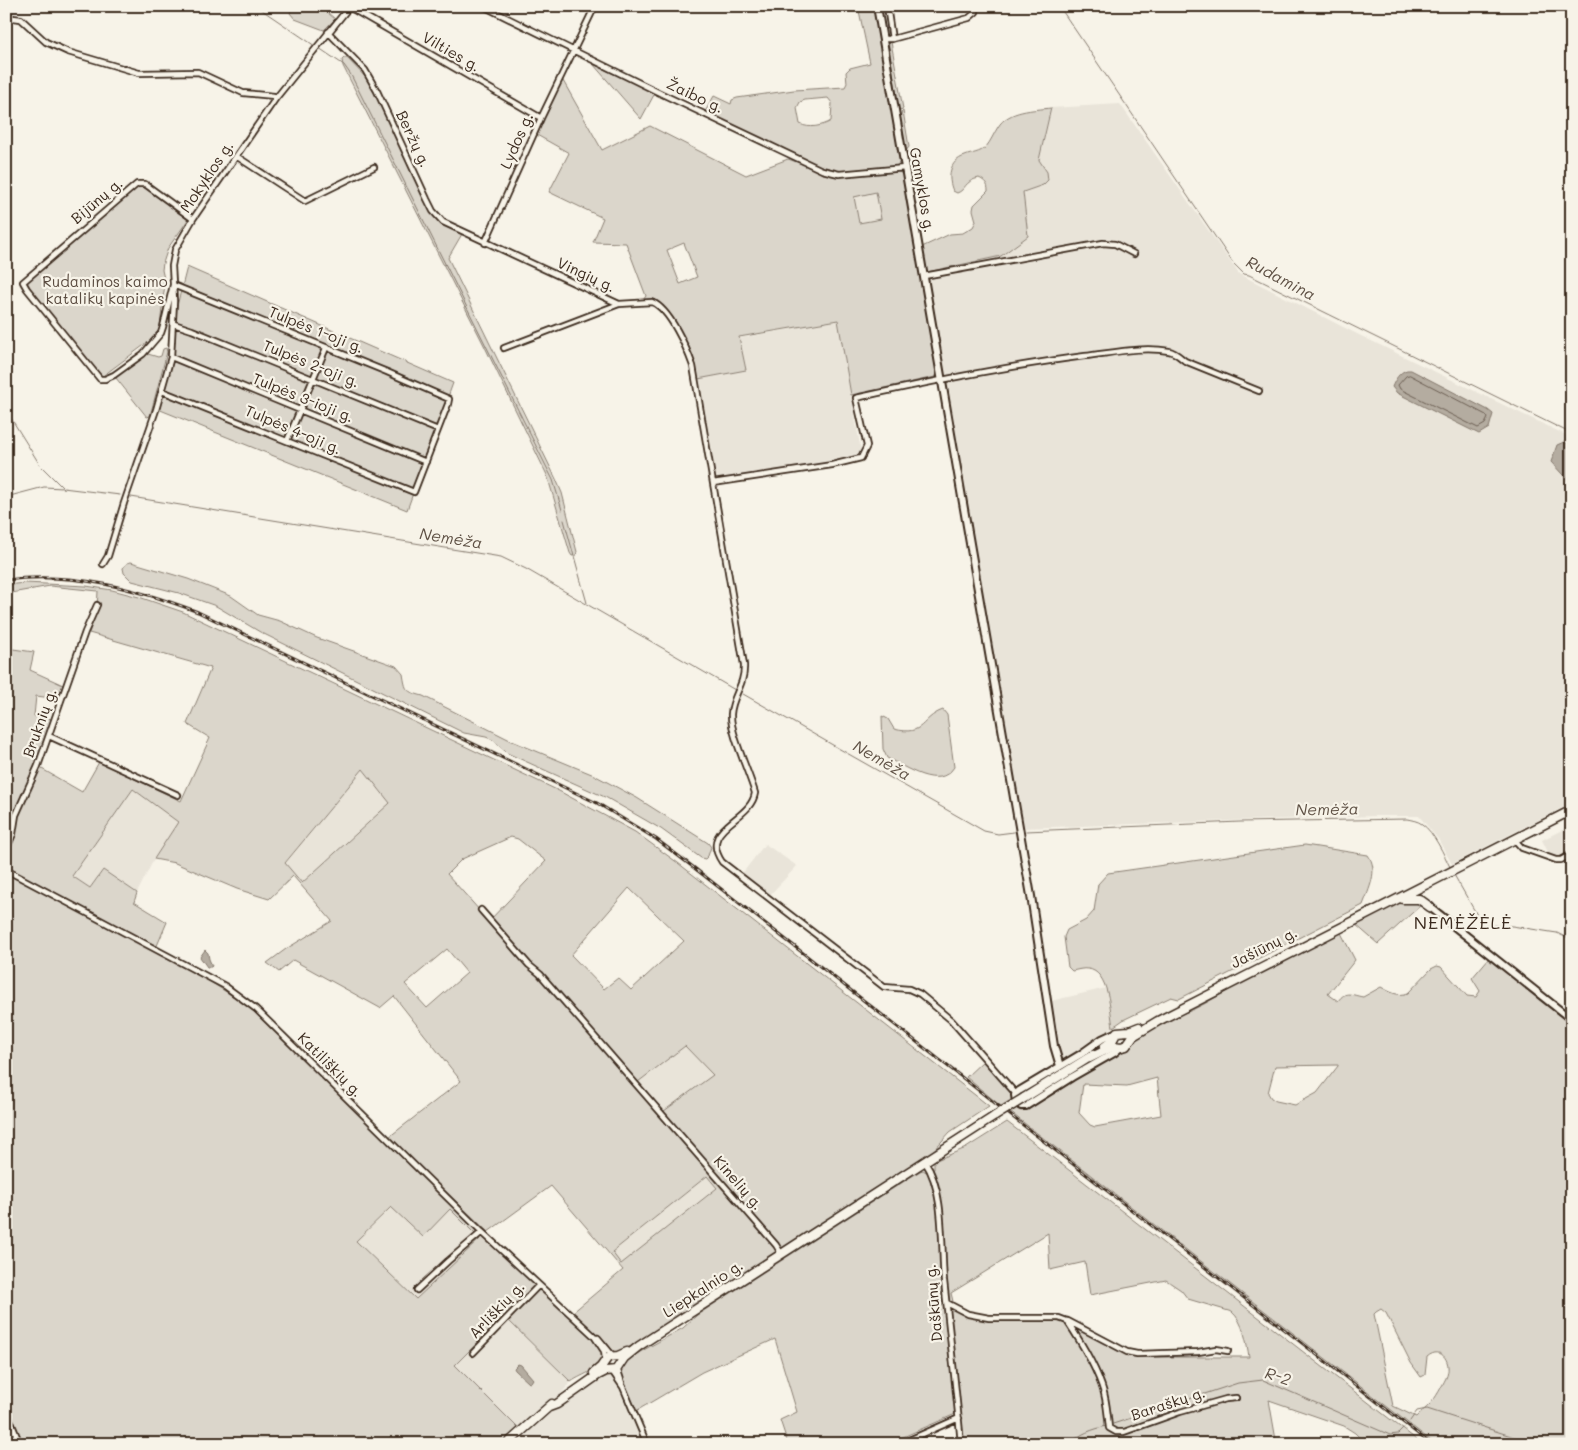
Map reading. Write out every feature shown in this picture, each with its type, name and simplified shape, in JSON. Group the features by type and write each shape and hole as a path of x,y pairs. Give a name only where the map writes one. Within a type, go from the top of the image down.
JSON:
{"highway":[{"name":"Jašiūnų g.","path":"1120,1039 1136,1034 1178,1010 1394,902 1419,894 1428,883 1572,810"},
{"name":"Jašiūnų g.","path":"925,1162 1136,1028 1408,890 1419,894"},
{"path":"1419,894 1430,907"},
{"name":"Liepkalnio g.","path":"507,1444 559,1398 599,1370 612,1364 925,1162"}],"main road":[{"name":"Gamyklos g.","path":"877,6 1031,896 1054,1046 1060,1066"},
{"path":"1430,907 1572,1020"},
{"path":"1102,1039 1120,1039 1114,1053 1026,1106 1018,1104 1015,1099 1016,1094 1102,1039"}],"street":[{"name":"Žaibo g.","path":"482,6 822,170 846,174 905,168"},
{"name":"Lydos g.","path":"486,242 541,118 595,6"},
{"path":"887,6 892,39"},
{"path":"883,39 892,39 970,18 976,12 976,6"},
{"name":"Mokyklos g.","path":"104,564 162,391 171,357 174,324 172,266 174,250 276,98 349,7"},
{"name":"Vilties g.","path":"349,7 541,118"},
{"path":"6,21 13,18 21,19 46,42 68,52 144,74 198,72 243,93 274,96 276,98"},
{"name":"Beržų g.","path":"328,32 365,70 433,212 443,222 486,242"},
{"path":"236,156 305,201 374,167"},
{"name":"Bijūnų g.","path":"160,333 143,354 114,375 100,379 23,282 137,184 145,184 194,219"},
{"name":"Vingių g.","path":"486,242 619,304"},
{"path":"924,276 1103,244 1115,244 1134,254"},
{"path":"172,338 160,333 173,285"},
{"name":"Tulpės 1-oji g.","path":"173,285 448,399 448,404 438,430"},
{"path":"619,304 652,302 657,304 666,313 693,366 744,665 743,681 734,704 731,719 754,793 751,804 720,833 715,843 718,856 722,862 879,983 884,986 909,989 920,994 951,1020 1016,1094"},
{"name":"Vingių g.","path":"504,348 619,304"},
{"name":"Tulpės 2-oji g.","path":"174,324 313,378 438,430"},
{"path":"287,441 326,348"},
{"path":"713,483 832,465 861,458 867,446 856,398 942,379 1134,350 1162,350 1174,353 1185,361 1258,392"},
{"name":"Tulpės 3-ioji g.","path":"171,357 426,462"},
{"name":"Tulpės 4-oji g.","path":"162,391 414,492 426,462"},
{"path":"426,462 438,430"},
{"name":"Bruknių g.","path":"6,850 13,834 16,815 38,766 85,632 97,605"},
{"path":"49,736 178,795"},
{"path":"1514,839 1522,848 1556,860 1561,860 1572,854"},
{"name":"Katiliškių g.","path":"6,870 225,986 256,1009 482,1232 594,1336 602,1341 647,1444"},
{"name":"Kinelių g.","path":"481,910 546,981 782,1254"},
{"name":"Daškūnų g.","path":"925,1162 934,1177 938,1196 962,1444"},
{"path":"417,1290 482,1232"},
{"name":"Arliškių g.","path":"473,1353 539,1285"},
{"path":"947,1303 968,1314 988,1318 1059,1318 1127,1352 1137,1354 1198,1352 1216,1349 1228,1351"},
{"name":"Baraškų g.","path":"1067,1321 1088,1356 1100,1383 1104,1393 1110,1428 1114,1431 1124,1432 1180,1412 1236,1398"},
{"name":"Katiliškių g.","path":"594,1336 612,1364"},
{"path":"6,1410 20,1444"},
{"path":"900,1444 959,1418"}],"shaded area":[{"path":"1120,104 1239,274 1355,333 1572,438 1572,803 1452,864 1438,839 1419,816 1021,828 927,272 1001,256 1023,192 1043,185 1047,172 1039,160 1051,108"},
{"path":"876,192 881,219 859,224 853,196"},
{"path":"838,320 861,451 859,454 856,457 716,480 698,379 746,370 739,338"},
{"path":"363,769 390,803 302,883 285,864"},
{"path":"133,789 179,822 154,859 137,893 103,870 90,888 72,876"},
{"path":"1572,825 1572,865 1550,856 1542,840"},
{"path":"765,844 797,866 766,899 738,879"},
{"path":"1106,988 1113,1027 1085,1048 1064,1059 1061,1054 1051,1001"},
{"path":"685,1046 714,1075 664,1112 638,1082"},
{"path":"707,1176 717,1188 622,1265 611,1253"},
{"path":"392,1207 450,1209 481,1239 416,1299 356,1241"},
{"path":"504,1316 571,1382 559,1396 518,1428 455,1365"},
{"path":"611,1373 620,1387 645,1444 514,1444 562,1403 602,1375"}],"green space":[{"path":"292,6 320,6 335,19 324,30 295,19 290,13"},
{"path":"858,6 874,6 899,149 900,162 896,166 852,171 826,169 708,113 706,110 714,96 731,104 732,100 737,98 794,90 845,87 847,83 846,72 850,68 870,63","holes":["828,98 832,103 831,121 816,126 800,124 797,108 800,102"]},
{"path":"888,40 891,42 903,109 899,110"},
{"path":"347,58 371,83 432,212 446,226 462,234 448,258 556,479 562,493 577,552 576,555 572,556 570,553 547,475 484,345 343,66 342,60"},
{"path":"593,64 655,93 641,119"},
{"path":"562,79 602,150 650,126 746,175 788,159 834,175 897,171 901,173 904,178 937,375 851,395 838,320 739,337 746,370 698,379 691,354 667,310 657,302 643,300 646,296 626,243 593,242 603,218 549,192 569,153 535,134","holes":["876,192 881,219 859,223 854,197","684,243 697,277 680,284 667,250"]},
{"path":"1051,108 1039,160 1047,172 1048,180 1043,185 1023,192 1028,236 1001,256 927,272 922,247 950,234 963,233 973,227 976,221 973,210 974,205 988,191 986,183 979,178 970,181 960,192 953,191 950,175 956,162 960,158 984,149 1002,121 1008,117 1029,110"},
{"path":"902,111 909,147 906,151 900,118"},
{"name":"Rudaminos kaimo katalikų kapinės","path":"142,186 188,220 168,248 163,263 162,270 165,283 159,334 100,378 25,283 135,188"},
{"path":"187,267 453,383 407,510 158,409 174,356 177,306"},
{"path":"166,348 167,352 150,416 147,417 116,376 148,354 161,356 163,349"},
{"path":"131,562 188,579 231,596 258,615 280,621 317,638 396,666 403,674 407,690 423,696 512,741 594,775 637,798 708,843 711,847 708,856 705,859 701,858 661,829 607,798 507,753 493,740 464,733 260,632 216,606 179,593 132,581 124,573 123,568 127,563"},
{"path":"25,583 86,586 139,597 183,612 559,791 635,832 678,863 989,1106 950,1132 933,1151 628,1348 620,1353 615,1353 606,1342 572,1313 623,1270 551,1186 488,1232 389,1137 461,1081 394,996 380,1008 293,960 279,972 267,963 332,921 293,876 269,899 237,889 175,863 154,859 178,822 133,789 72,876 90,888 103,870 137,893 134,902 167,922 156,948 6,868 6,648 34,652 30,670 63,685 60,699 36,696 34,716 52,719 35,765 82,792 99,762 181,801 210,738 187,724 211,668 89,633 97,610 98,591 50,586 6,594 6,585","holes":["363,769 390,803 302,883 285,863","511,837 518,839 546,861 489,921 447,874 462,859","629,888 684,941 631,990 618,978 604,989 571,955","447,949 467,973 427,1008 405,984","685,1046 713,1075 664,1111 638,1082","707,1176 717,1188 621,1264 612,1252"]},
{"path":"943,710 947,715 954,767 948,774 940,777 922,775 887,758 883,749 882,716 888,719 894,729 912,731"},
{"path":"1305,845 1368,855 1373,867 1373,873 1363,905 1179,999 1171,997 1123,1020 1113,1027 1107,993 1100,977 1095,971 1082,969 1072,971 1068,967 1064,937 1067,930 1086,920 1094,911 1098,884 1108,873"},
{"path":"6,873 201,976 247,1005 426,1180 597,1343 602,1353 599,1364 595,1368 571,1382 504,1316 455,1365 518,1428 502,1444 6,1444","holes":["391,1207 423,1237 450,1209 480,1239 416,1299 356,1241"]},
{"path":"1410,900 1422,904 1378,944 1355,924 1400,902"},
{"path":"1340,931 1355,960 1328,994 1338,1001 1346,994 1363,997 1381,987 1397,994 1408,993 1431,969 1437,966 1441,967 1467,996 1476,997 1480,991 1472,978 1489,958 1572,1025 1572,1444 1435,1444 1010,1112 1016,1108 1021,1111 1027,1110 1128,1049 1138,1036","holes":["1338,1065 1317,1093 1295,1105 1276,1101 1268,1093 1275,1066","1157,1078 1161,1115 1095,1127 1090,1125 1079,1113 1083,1084 1127,1086","1381,1309 1386,1313 1411,1363 1421,1377 1425,1375 1427,1357 1432,1354 1441,1354 1447,1362 1448,1373 1439,1392 1416,1417 1393,1406 1374,1314"]},
{"path":"984,1060 1012,1093 1013,1100 1002,1107 966,1077"},
{"path":"1007,1122 1422,1444 1366,1444 1355,1433 1344,1426 1269,1400 1276,1440 1259,1444 964,1444 960,1412 887,1444 788,1444 780,1420 797,1412 775,1339 702,1372 636,1411 620,1370 624,1361 683,1328 697,1315 920,1171 923,1170 928,1173 934,1169 934,1161 966,1148","holes":["1048,1233 1050,1270 1085,1262 1090,1295 1166,1280 1181,1290 1188,1299 1232,1312 1242,1327 1249,1357 1138,1357 1109,1346 1064,1322 969,1317 955,1310 951,1293"]}],"water":[{"path":"1411,370 1488,410 1493,414 1489,428 1479,434 1397,393 1392,387 1400,374"},
{"path":"1564,442 1572,446 1572,481 1563,475 1551,462 1557,445"},
{"path":"205,950 208,953 211,967 207,967 200,957"},
{"path":"518,1364 533,1379 531,1382 529,1383 515,1370 514,1368"}],"waterway":[{"path":"256,6 315,46"},
{"name":"Rudamina","path":"1059,6 1233,263 1244,274 1572,434"},
{"path":"319,48 344,65 351,75 553,480 562,510"},
{"path":"6,410 40,465 63,488"},
{"name":"Nemėža","path":"6,497 44,487 120,495"},
{"name":"Nemėža","path":"131,497 501,557 526,569 735,690"},
{"path":"564,520 587,603"},
{"name":"Nemėža","path":"743,694 984,831 998,834 1014,832"},
{"name":"Nemėža","path":"1026,831 1240,822 1407,819 1419,822 1431,832 1450,867"},
{"name":"Nemėža","path":"1453,873 1481,922 1486,925 1512,926 1557,933 1565,937 1572,936"},
{"name":"R-2","path":"1113,1424 1238,1383 1263,1380 1390,1435 1398,1434 1403,1429"},
{"name":"R-2","path":"1410,1421 1417,1411 1427,1409 1536,1444"},
{"name":"R-2","path":"1070,1444 1082,1435 1106,1426"}],"railway":[{"path":"6,580 55,578 104,584 152,596 198,612 597,803 656,839 693,867 1431,1444"}],"district":[{"name":"NEMĖŽĖLĖ","path":"1463,923"}]}
